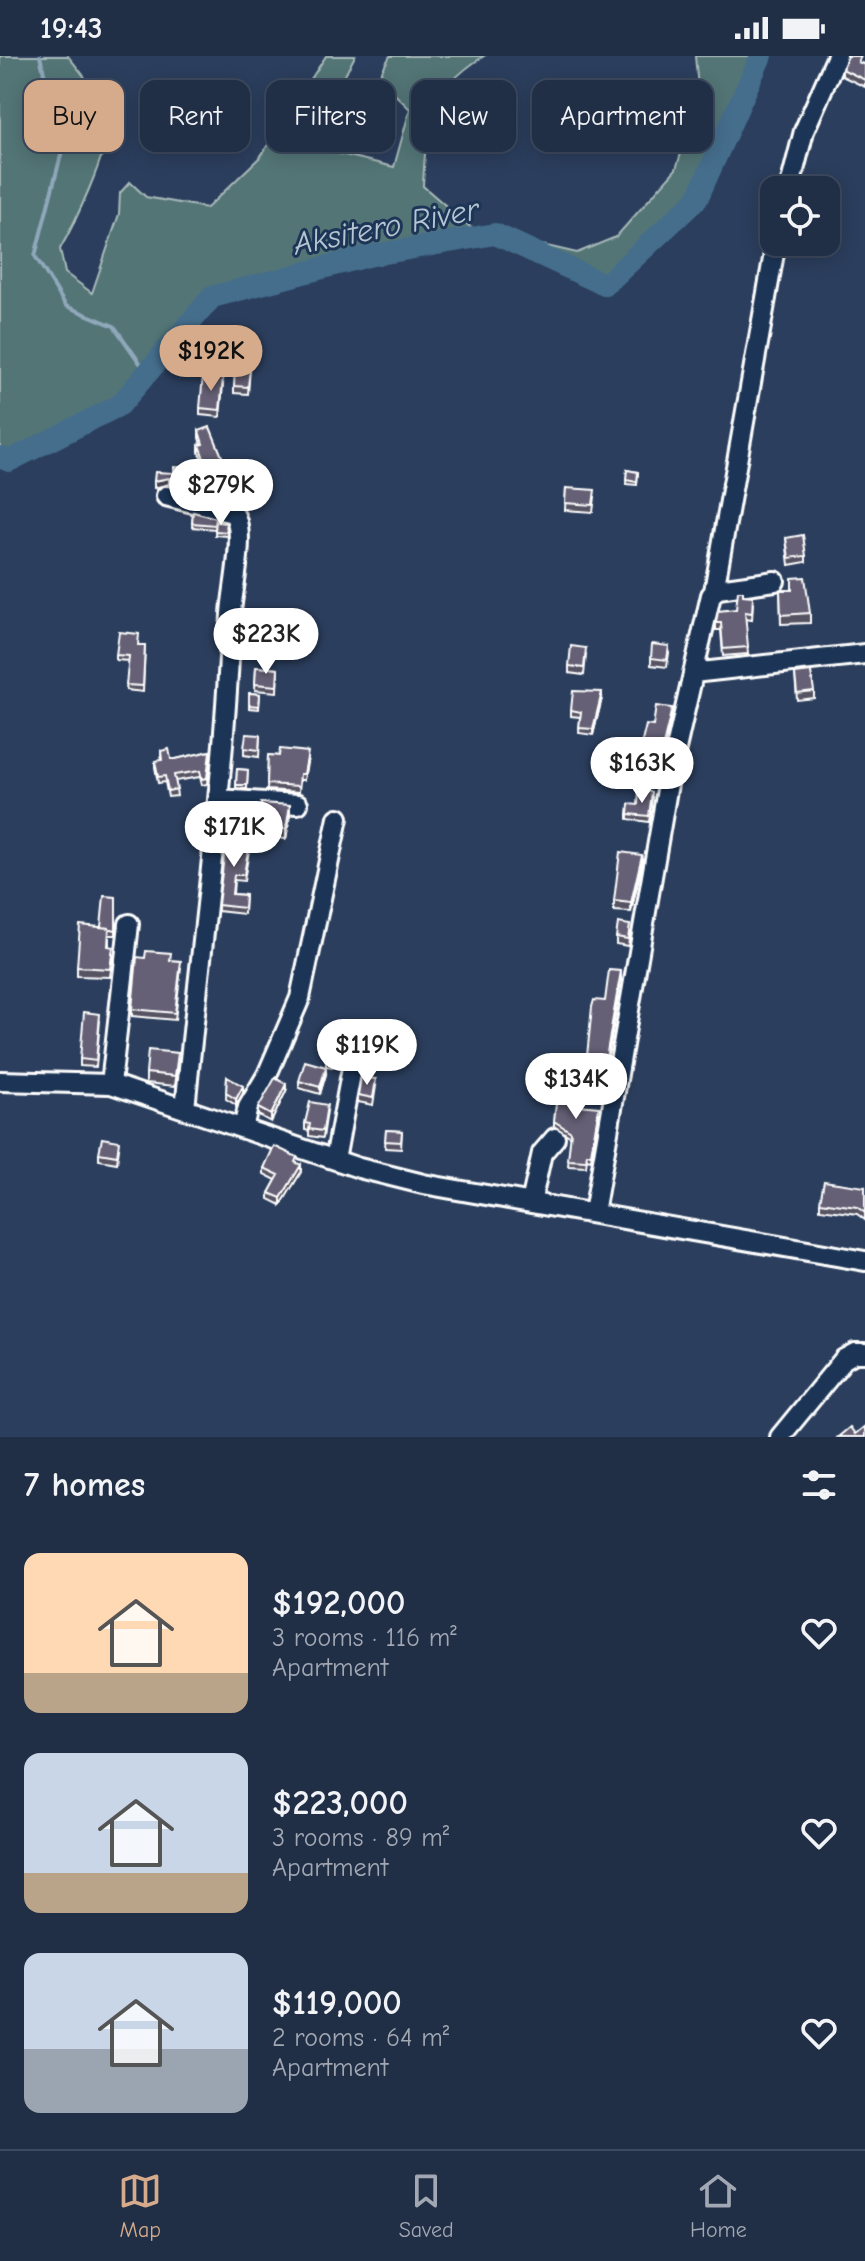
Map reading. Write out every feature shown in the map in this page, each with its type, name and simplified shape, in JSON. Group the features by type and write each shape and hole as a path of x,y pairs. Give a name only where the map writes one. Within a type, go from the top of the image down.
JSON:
{"street":[{"path":"793,176 804,131 837,56"},
{"path":"594,1213 666,798 714,591 774,256"},
{"path":"166,496 233,513 241,528 232,589 229,694 185,1109"},
{"path":"714,591 775,581"},
{"path":"693,673 865,654"},
{"path":"218,799 298,804"},
{"path":"243,1128 248,1107 267,1075 300,998 338,818"},
{"path":"111,1084 129,924"},
{"path":"335,1160 357,1041"},
{"path":"0,1081 111,1084 335,1160 434,1187 865,1261"},
{"path":"531,1203 542,1153 555,1138"},
{"path":"780,1437 844,1359 855,1353 865,1353"}],"green space":[{"path":"0,56 68,56 87,80 24,80 24,152 103,152 60,249 65,273 92,293 119,214 120,193 130,182 146,197 207,208 266,148 266,152 333,152 394,167 410,109 395,94 395,80 378,78 390,56 484,56 453,80 411,80 411,152 425,152 423,186 482,237 212,297 120,405 9,461 0,457"},
{"path":"326,56 355,56 342,80 310,80"},
{"path":"695,56 761,56 697,199 605,285 495,234 577,253 616,237 676,169 682,152 713,152 713,80 697,80"}],"building":[{"path":"848,56 861,56 858,62 865,65 865,80 842,69"},
{"path":"235,367 250,368 248,387 234,386"},
{"path":"203,375 223,378 220,410 200,408"},
{"path":"210,427 223,459 237,460 229,493 169,478 154,481 155,472 174,473 174,467 208,469 199,445 203,444 199,431"},
{"path":"627,470 638,472 637,482 626,480"},
{"path":"566,488 595,490 593,505 565,503"},
{"path":"193,512 216,518 215,525 192,523"},
{"path":"216,522 226,523 227,532 215,531"},
{"path":"803,535 806,556 789,558 786,538"},
{"path":"805,577 810,613 781,615 780,590 792,590 792,578"},
{"path":"738,591 753,596 752,613 745,612 748,647 723,649 721,623 716,623 718,611 736,609"},
{"path":"119,632 139,634 138,645 145,645 143,686 126,685 129,656 116,655"},
{"path":"269,638 278,639 277,651 268,650"},
{"path":"652,644 669,646 667,660 651,658"},
{"path":"571,646 586,648 584,668 569,666"},
{"path":"256,667 278,669 277,686 255,684"},
{"path":"811,672 814,691 797,693 795,674"},
{"path":"573,691 602,692 593,729 579,728 581,712 571,710"},
{"path":"249,693 260,694 259,706 249,705"},
{"path":"656,706 672,708 657,770 636,766 646,725 653,726"},
{"path":"246,734 260,735 259,750 244,748"},
{"path":"169,749 171,759 210,751 207,778 202,779 200,771 174,775 177,789 168,791 165,776 158,777 155,761 162,760 161,751"},
{"path":"280,749 308,752 299,786 267,784 268,755 279,756"},
{"path":"237,769 248,770 247,785 236,785"},
{"path":"639,791 652,792 649,816 628,814 629,804 638,805"},
{"path":"261,803 290,805 286,829 258,825"},
{"path":"232,830 251,832 244,875 234,875 232,894 245,895 244,908 218,905 225,848 231,847"},
{"path":"620,852 642,855 631,903 614,901"},
{"path":"104,896 116,897 116,930 101,927"},
{"path":"618,923 630,925 628,939 616,937"},
{"path":"80,925 109,928 108,946 113,947 110,969 77,967"},
{"path":"146,951 171,953 170,960 181,961 175,1013 132,1009 137,957 145,958"},
{"path":"609,970 621,971 606,1058 587,1056 592,1007 594,1000 605,1001"},
{"path":"84,1012 100,1014 96,1061 80,1059"},
{"path":"330,1034 344,1036 340,1061 326,1059"},
{"path":"148,1050 178,1053 175,1076 146,1073"},
{"path":"305,1061 326,1067 320,1087 299,1081"},
{"path":"227,1077 243,1086 236,1099 226,1093"},
{"path":"361,1077 376,1079 373,1098 358,1095"},
{"path":"275,1078 286,1084 271,1115 258,1108"},
{"path":"571,1081 581,1082 579,1105 599,1107 591,1154 587,1154 586,1161 568,1160 571,1132 554,1121 560,1087 570,1088"},
{"path":"310,1102 327,1105 323,1131 309,1129 310,1124 305,1123"},
{"path":"386,1130 402,1131 401,1142 385,1141"},
{"path":"102,1138 119,1141 117,1156 99,1153"},
{"path":"274,1146 297,1157 295,1162 301,1165 281,1198 269,1193 279,1175 264,1168"},
{"path":"824,1181 865,1187 865,1213 857,1207 820,1202"},
{"path":"865,1426 865,1437 838,1437 850,1427 855,1434"}],"waterway":[{"path":"40,56 62,151 35,256 66,306 114,326 147,373"},
{"name":"Aksitero River","path":"0,457 9,461 120,405 212,297 368,256 495,234 605,285 697,199 761,56"}]}
